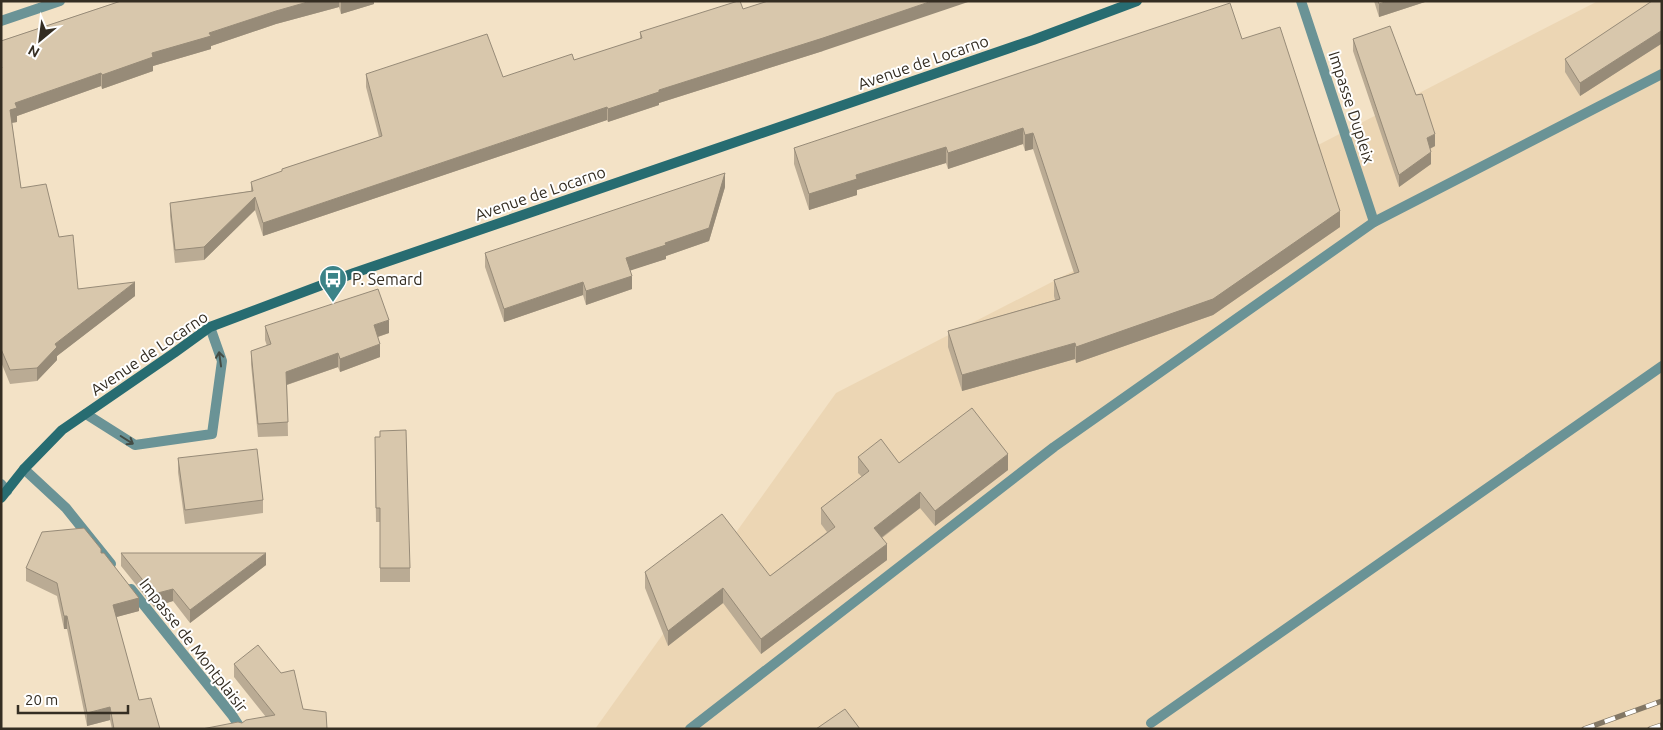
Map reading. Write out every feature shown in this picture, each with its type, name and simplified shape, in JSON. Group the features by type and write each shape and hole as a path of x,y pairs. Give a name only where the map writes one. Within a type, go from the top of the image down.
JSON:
{"street":[{"path":"1,21 60,1"},
{"name":"Avenue de Locarno","path":"3,491 62,430 210,327 354,273 1033,40 1137,1"},
{"name":"Impasse Dupleix","path":"1302,1 1374,222"},
{"path":"690,729 1054,447 1374,222 1662,74"},
{"path":"86,414 135,444 212,434 222,361 210,327"},
{"path":"1151,723 1662,366"},
{"name":"Impasse de Montplaisir","path":"24,469 66,508 232,715 241,729"}],"shaded area":[{"path":"1598,1 1662,1 1662,729 595,729 836,393"}],"building":[{"path":"121,1 311,1 209,33 211,36 152,53 153,57 15,103 17,108 10,110 21,188 46,184 59,237 73,235 78,289 135,282 55,344 57,347 37,368 10,370 1,349 1,41"},
{"path":"740,1 743,9 768,1 932,1 659,90 659,92 608,109 607,107 263,223 255,197 204,247 175,250 170,203 253,191 251,182 282,171 282,169 382,136 366,74 487,34 503,77 572,54 574,60 642,38 640,32"},
{"path":"1652,1 1662,1 1662,32 1580,83 1565,59"},
{"path":"1230,3 1242,39 1280,27 1340,211 1213,299 1076,347 1075,343 962,375 948,331 1060,299 1054,280 1079,272 1033,133 1025,135 1023,128 948,153 946,147 856,175 857,179 809,194 794,148"},
{"path":"1390,26 1416,95 1422,94 1435,134 1427,138 1431,152 1399,175 1353,39"},
{"path":"725,173 709,228 626,258 632,276 586,291 583,282 504,309 485,253"},
{"path":"378,289 389,320 374,325 380,344 340,359 338,353 286,372 288,422 258,424 251,351 271,344 265,326"},
{"path":"972,408 1008,454 935,511 920,492 874,528 887,544 761,639 723,588 668,631 645,572 722,514 770,576 835,527 821,508 869,471 858,457 881,439 899,463"},
{"path":"406,430 410,568 380,568 380,508 376,508 375,437 380,437 380,431"},
{"path":"257,449 263,500 185,510 178,458"},
{"path":"84,528 101,549 101,553 104,553 139,598 113,605 139,700 151,698 160,729 114,729 110,707 87,713 67,616 64,616 57,583 26,568 42,532"},
{"path":"121,553 266,553 190,610 173,589 154,594"},
{"path":"258,645 281,673 294,670 303,709 326,712 327,729 202,729 238,722 242,723 246,720 275,715 234,664"},
{"path":"845,709 860,729 816,729"}],"railway":[{"path":"1584,729 1662,701"},
{"path":"1650,729 1662,725"}],"place":[{"name":"P. Semard","path":"333,303"}]}
